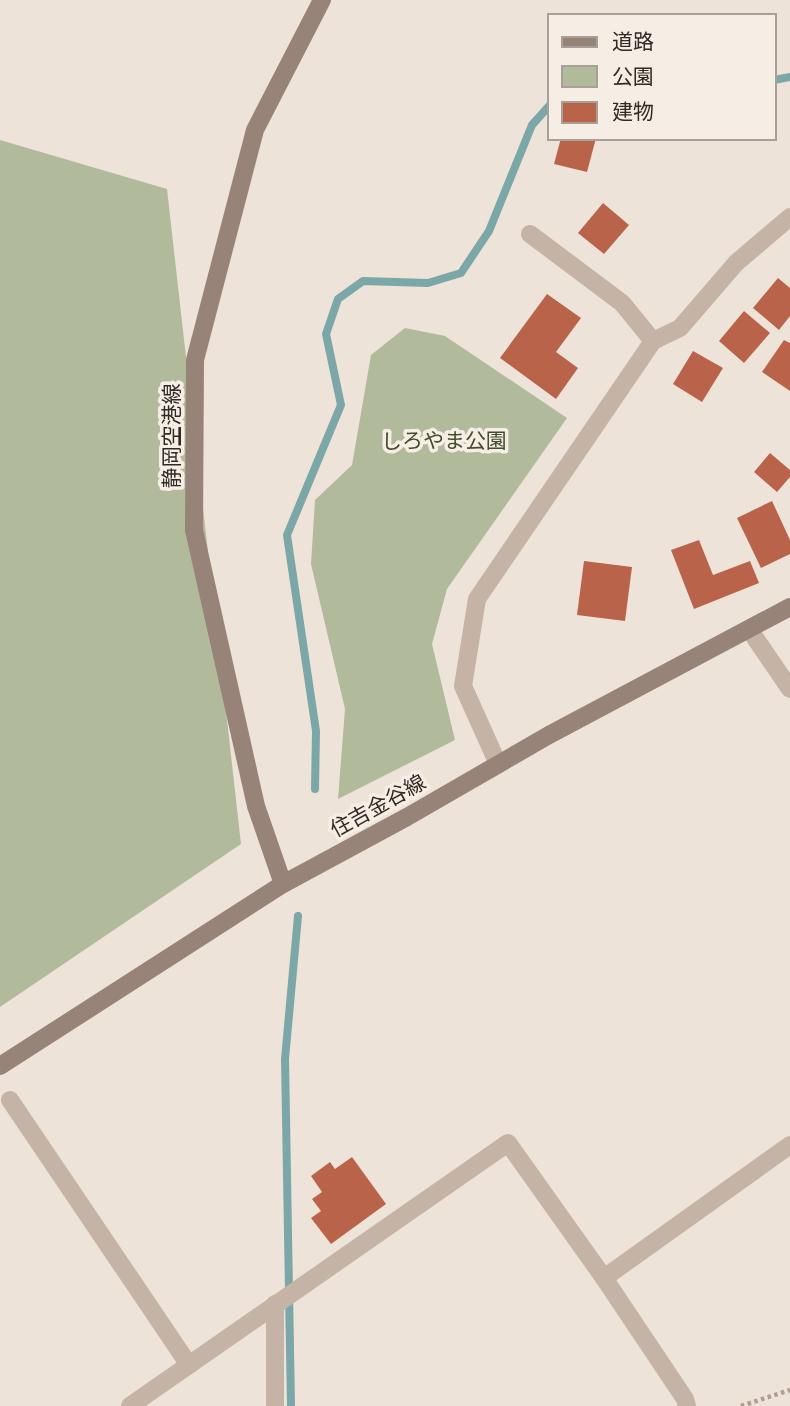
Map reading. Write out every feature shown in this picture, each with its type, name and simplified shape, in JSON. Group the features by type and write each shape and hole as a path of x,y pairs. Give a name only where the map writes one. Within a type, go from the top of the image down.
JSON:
{"main road":[{"name":"静岡空港線","path":"283,884 256,806 194,530 195,360 255,130 322,0"},
{"name":"住吉金谷線","path":"0,1066 283,884 660,674 790,607"}],"street":[{"path":"498,764 463,686 477,599 653,341 680,328 736,262 790,217"},
{"path":"530,234 622,303 653,341"},
{"path":"749,629 790,689"},
{"path":"10,1100 189,1365"},
{"path":"130,1406 508,1143 604,1278 685,1399 687,1406"},
{"path":"604,1278 790,1145"},
{"path":"275,1406 278,1302"}],"path":[{"path":"741,1406 790,1390"}],"green space":[{"path":"0,140 167,189 241,844 0,1007"},
{"name":"しろやま公園","path":"405,328 445,336 567,418 447,589 432,644 455,740 338,799 345,709 311,564 315,500 352,465 371,355"}],"building":[{"path":"560,140 595,140 587,172 554,164"},
{"path":"603,203 629,225 604,254 578,233"},
{"path":"778,278 790,288 790,316 779,330 753,308"},
{"path":"547,294 581,318 556,352 578,368 556,399 500,358"},
{"path":"744,311 770,333 744,363 719,341"},
{"path":"784,340 790,343 790,391 762,372"},
{"path":"693,351 723,368 702,402 673,384"},
{"path":"770,453 790,470 790,477 777,492 754,472"},
{"path":"772,501 790,540 790,554 761,568 737,518"},
{"path":"699,540 713,575 750,561 759,583 694,609 671,550"},
{"path":"584,561 632,567 625,621 577,615"},
{"path":"352,1157 386,1204 331,1244 311,1218 321,1211 312,1199 322,1192 311,1176 330,1162 335,1169"}],"waterway":[{"path":"776,80 790,77"},
{"path":"315,789 316,731 287,535 341,405 326,334 338,299 363,281 428,283 461,273 489,231 532,125 548,107"},
{"path":"291,1406 285,1059 298,916"}]}
